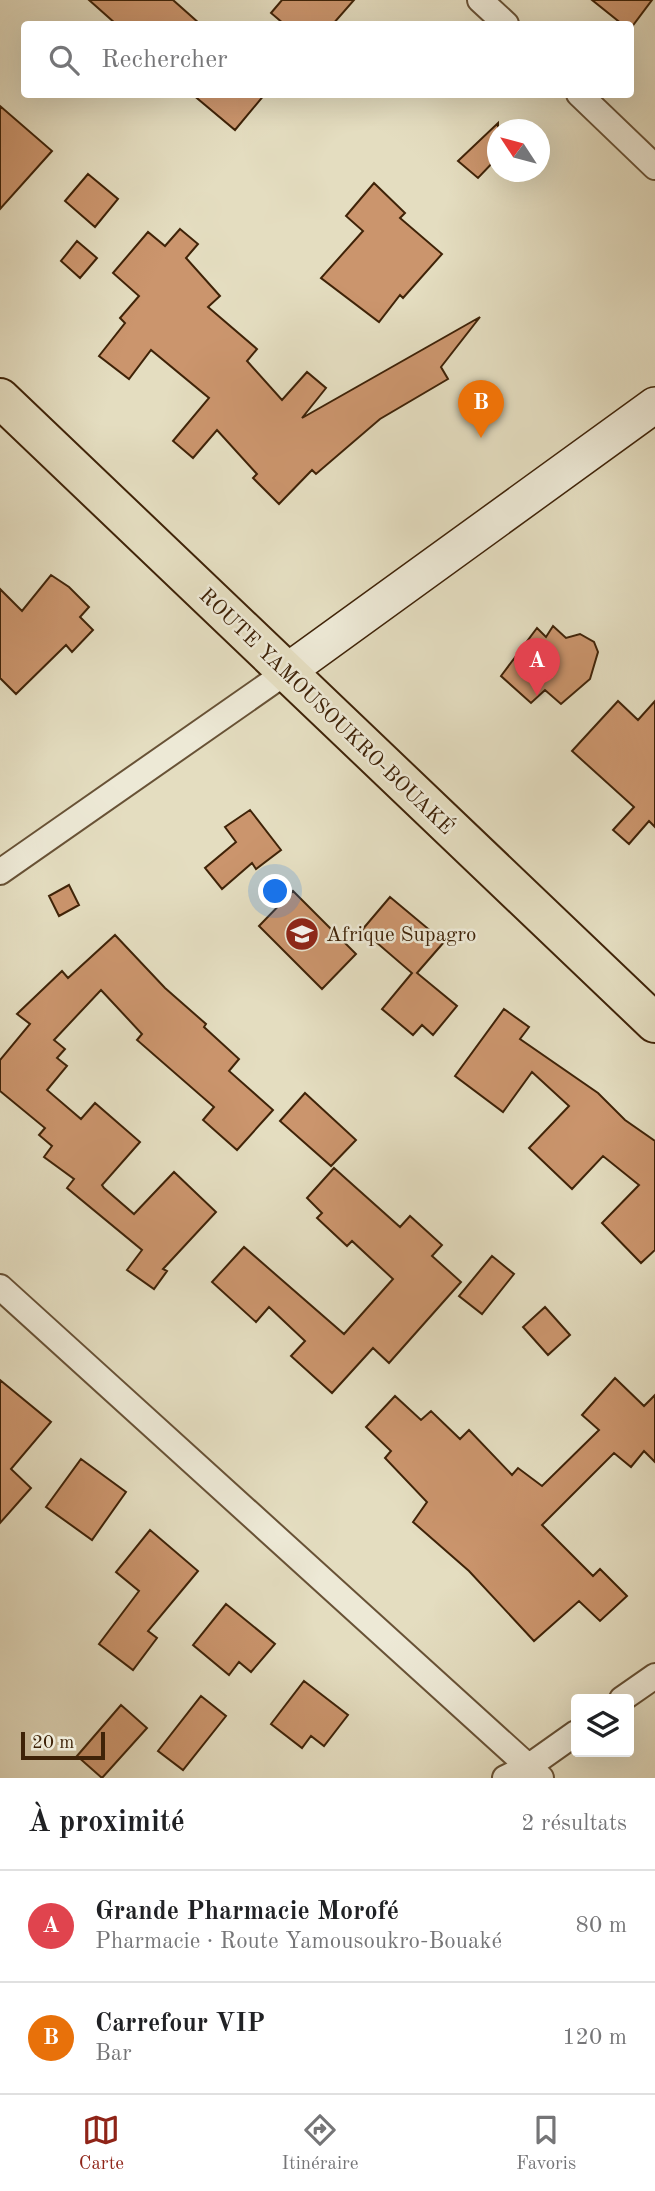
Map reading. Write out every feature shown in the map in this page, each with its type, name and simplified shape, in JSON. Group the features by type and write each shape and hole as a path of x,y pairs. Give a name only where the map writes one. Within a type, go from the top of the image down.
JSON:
{"highway":[{"name":"ROUTE YAMOUSOUKRO-BOUAKÉ","path":"0,398 285,673 655,1023"}],"street":[{"path":"480,0 503,21"},
{"path":"583,98 655,167"},
{"path":"0,872 285,673 655,405"},
{"path":"0,1287 534,1773"},
{"path":"629,1694 655,1676"},
{"path":"505,1778 534,1773 571,1737"}],"building":[{"path":"89,0 173,0 197,21 113,21"},
{"path":"282,0 354,0 336,21 280,21 271,13"},
{"path":"592,0 652,0 634,24 634,21 618,21"},
{"path":"197,98 262,98 235,130"},
{"path":"0,106 52,151 0,209"},
{"path":"487,133 487,169 478,178 458,161"},
{"path":"88,174 118,199 95,227 65,201"},
{"path":"374,183 405,213 400,218 442,254 403,298 400,295 379,322 321,278 363,231 346,216"},
{"path":"180,229 198,244 186,258 220,296 208,307 257,349 247,361 282,400 307,372 326,388 302,418 480,317 441,367 448,379 380,419 316,474 312,470 279,504 253,478 257,474 217,430 193,458 173,441 209,398 151,350 129,379 99,356 125,323 120,318 139,296 113,273 148,232 165,246"},
{"path":"77,241 97,258 80,278 61,261"},
{"path":"51,575 69,587 89,607 80,617 93,630 72,652 66,645 16,694 0,678 0,589 22,611"},
{"path":"553,626 566,638 580,634 594,642 598,652 590,679 561,704 545,690 531,703 501,676 537,628 546,637"},
{"path":"618,701 638,720 655,701 655,827 649,821 629,844 613,830 634,807 572,751"},
{"path":"250,810 281,850 256,869 252,863 222,889 205,868 236,842 225,827"},
{"path":"69,885 79,905 59,916 49,896"},
{"path":"293,891 356,954 322,989 259,926"},
{"path":"390,897 444,942 417,973 457,1006 433,1035 422,1025 413,1035 382,1009 412,973 362,930"},
{"path":"115,935 165,988 206,1024 204,1027 239,1059 229,1071 273,1110 237,1150 203,1120 214,1107 137,1040 142,1034 101,990 54,1040 65,1049 57,1058 67,1066 47,1090 81,1119 95,1103 140,1142 102,1185 104,1188 134,1214 174,1172 216,1212 163,1269 167,1271 154,1289 127,1270 142,1250 67,1188 74,1179 44,1157 52,1146 39,1135 45,1128 0,1091 0,1060 30,1024 17,1014 62,971 68,978"},
{"path":"504,1009 529,1027 520,1039 598,1093 625,1120 655,1141 655,1250 641,1263 602,1223 639,1185 603,1156 572,1189 529,1148 569,1106 532,1072 503,1112 455,1076"},
{"path":"305,1093 356,1140 331,1166 280,1121"},
{"path":"334,1168 400,1227 410,1216 442,1245 432,1256 461,1282 389,1363 373,1348 332,1393 291,1356 305,1341 269,1307 256,1322 212,1282 244,1247 344,1334 393,1279 352,1241 347,1246 317,1218 322,1213 307,1198"},
{"path":"492,1256 514,1274 482,1314 459,1296"},
{"path":"545,1307 570,1335 548,1355 523,1327"},
{"path":"615,1378 644,1406 655,1395 655,1462 644,1451 631,1467 614,1453 542,1525 593,1576 600,1569 627,1596 600,1621 579,1601 534,1641 469,1571 413,1522 427,1502 385,1458 391,1451 366,1427 395,1396 421,1420 431,1411 460,1439 469,1430 512,1475 518,1468 542,1486 599,1430 582,1415"},
{"path":"0,1380 51,1422 11,1469 31,1488 0,1523"},
{"path":"81,1459 126,1492 92,1540 46,1507"},
{"path":"150,1530 198,1571 148,1631 157,1638 133,1670 99,1644 139,1591 116,1572"},
{"path":"226,1604 275,1644 251,1672 239,1662 229,1675 193,1645"},
{"path":"304,1681 348,1715 324,1746 311,1736 302,1748 271,1724"},
{"path":"201,1696 226,1716 183,1770 158,1751"},
{"path":"121,1705 147,1728 102,1778 77,1756"}],"place":[{"name":"Carrefour VIP","path":"481,438"},
{"name":"Grande Pharmacie Morofé","path":"537,696"},
{"name":"Afrique Supagro","path":"302,934"}]}
